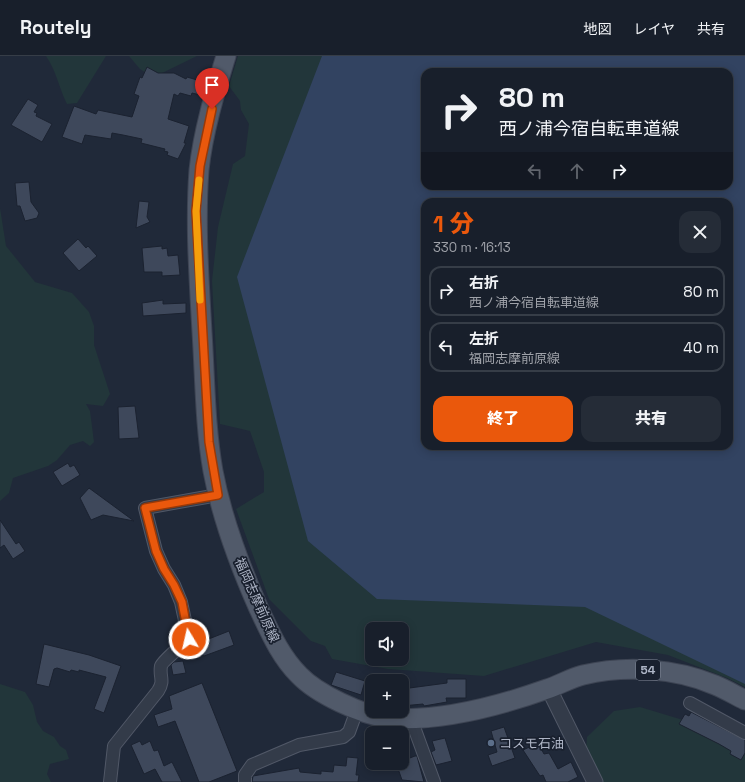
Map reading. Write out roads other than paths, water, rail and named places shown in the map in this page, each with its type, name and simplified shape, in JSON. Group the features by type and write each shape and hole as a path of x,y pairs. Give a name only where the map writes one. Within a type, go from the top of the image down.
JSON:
{"main road":[{"name":"福岡志摩前原線","path":"226,56 208,123 200,166 196,211 209,442 218,495 228,533 249,586 273,639 285,659 301,678 332,698 357,710 386,717 411,719 440,716 511,701 549,689 580,675 635,669 680,675 714,684 745,700"}],"street":[{"path":"110,782 114,746 163,683 161,666 165,659 174,654 189,639 182,602 156,551 145,508 218,495"},
{"path":"549,689 595,782"},
{"path":"690,703 745,733"},
{"path":"245,782 246,775 252,765 299,745 343,737 349,732 354,723 357,710"},
{"path":"411,719 434,782"}],"water":[{"path":"322,56 745,56 745,684 585,607 377,599 308,541 237,277"}],"place":[{"name":"コスモ石油","path":"491,743"}]}
